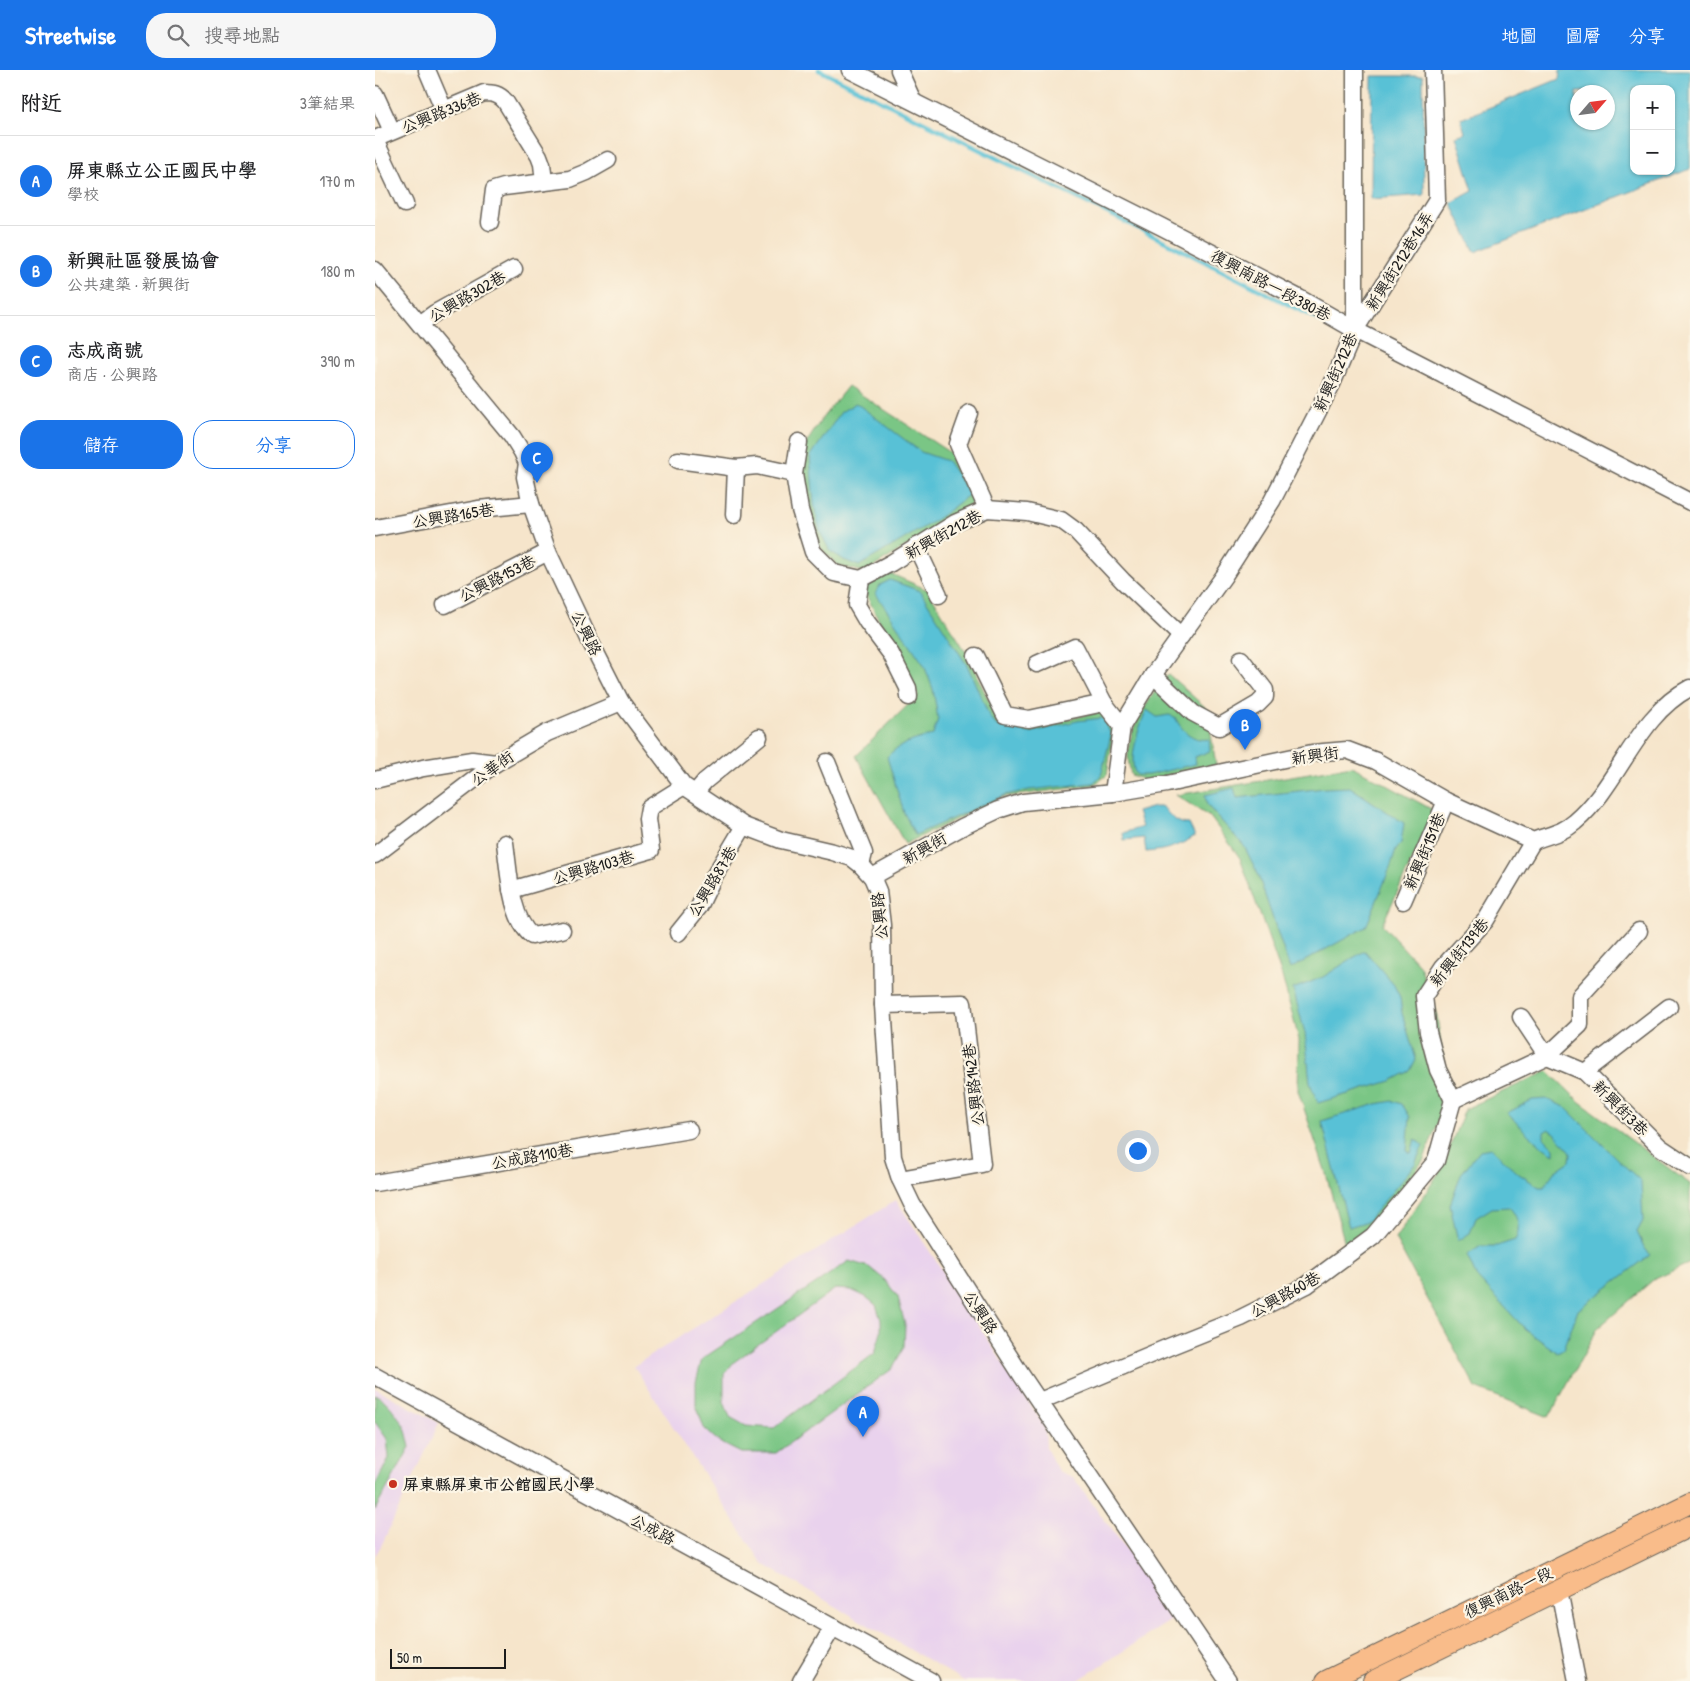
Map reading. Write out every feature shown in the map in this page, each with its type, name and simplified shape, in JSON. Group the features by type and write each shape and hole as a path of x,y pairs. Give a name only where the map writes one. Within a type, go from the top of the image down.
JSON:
{"main road":[{"name":"復興南路一段","path":"1326,1681 1690,1503"},
{"name":"復興南路一段","path":"1373,1681 1690,1526"}],"street":[{"path":"427,70 445,110"},
{"name":"復興南路一段380巷","path":"850,70 1290,294 1355,330 1690,502"},
{"path":"899,70 913,101"},
{"name":"新興街212巷","path":"1113,793 1122,726 1153,675 1224,576 1272,501 1332,384 1355,330 1355,70"},
{"name":"新興街212巷16弄","path":"1355,330 1437,200 1433,70"},
{"name":"公興路336巷","path":"375,139 484,93 493,93 501,96 505,101 539,156 543,164 545,182"},
{"path":"375,94 392,131"},
{"path":"375,139 405,204"},
{"path":"490,222 493,190 570,179 608,160"},
{"name":"公興路302巷","path":"420,324 435,313 514,269"},
{"name":"公興路","path":"375,270 512,436 522,452 527,463 525,477 531,504 548,552 589,641 621,702 689,790 744,826 781,840 852,858 867,871 878,891 882,925 883,1005 893,1157 900,1179 912,1204 1040,1401 1228,1681"},
{"path":"969,413 958,444 987,509"},
{"path":"799,442 794,474 800,510 813,552 834,573 861,579 857,605 891,654 908,688 909,697"},
{"path":"678,460 736,468 757,466 794,474"},
{"path":"734,515 736,468"},
{"name":"公興路165巷","path":"375,528 478,509 531,504"},
{"name":"新興街212巷","path":"861,579 891,563 955,523 987,509 1027,512 1061,520 1076,532 1123,581 1181,636"},
{"path":"916,546 939,595"},
{"name":"公興路153巷","path":"445,605 548,552"},
{"path":"1037,664 1075,648 1104,703 1122,726"},
{"path":"976,656 1005,715 1029,719 1104,703"},
{"path":"1153,675 1193,713 1219,727 1258,704 1265,697 1265,690 1241,659"},
{"path":"1533,841 1559,832 1575,823 1600,796 1651,720 1669,701 1690,688"},
{"name":"公華街","path":"375,855 496,763 547,733 621,702"},
{"path":"689,790 705,781 759,737"},
{"name":"新興街","path":"867,871 998,810 1023,802 1113,793 1167,784 1312,753 1347,750 1376,761 1446,801 1533,841"},
{"path":"375,780 423,768 471,760 496,763"},
{"path":"827,762 864,853 867,871"},
{"name":"公興路103巷","path":"511,890 651,850 647,819 649,808 689,790"},
{"name":"新興街151巷","path":"1403,901 1446,801"},
{"name":"公興路87巷","path":"678,933 699,907 713,878 744,826"},
{"name":"新興街139巷","path":"1453,1100 1438,1070 1428,1032 1425,996 1443,967 1486,920 1533,841"},
{"path":"505,843 511,890 526,931 532,936 563,930"},
{"path":"1453,1100 1547,1056 1580,1025 1580,996 1639,931"},
{"name":"公興路142巷","path":"883,1005 963,1002 982,1164 900,1179"},
{"path":"1585,1072 1669,1007"},
{"path":"1521,1017 1547,1056"},
{"name":"新興街3巷","path":"1547,1056 1585,1072 1660,1147 1690,1167"},
{"name":"公興路60巷","path":"1040,1401 1241,1318 1307,1286 1373,1236 1436,1161 1453,1100"},
{"name":"公成路110巷","path":"375,1183 689,1130"},
{"name":"公成路","path":"375,1376 931,1681"},
{"path":"1559,1590 1577,1681"},
{"path":"801,1681 833,1627"}],"shaded area":[{"path":"896,1200 1045,1427 1046,1448 1058,1471 1073,1477 1176,1617 1077,1681 964,1681 763,1564 634,1366"},
{"name":"屏東縣屏東市公館國民小學","path":"375,1388 439,1423 375,1556"}],"green space":[{"path":"848,386 955,456 976,500 937,528 865,572 838,566 817,544 804,503 800,453 823,417"},
{"path":"889,573 928,590 966,652 998,721 1032,727 1105,711 1114,729 1107,775 1094,785 1003,797 905,844 856,756 918,695 863,589"},
{"path":"1168,674 1215,716 1210,728 1216,765 1144,780 1131,775 1128,758 1129,744 1142,712"},
{"path":"1352,766 1435,811 1382,925 1420,966 1437,1016 1448,1096 1424,1159 1378,1226 1345,1244 1325,1170 1298,1091 1299,1040 1282,976 1240,858 1211,818 1176,795"},
{"path":"1548,1071 1580,1102 1690,1184 1690,1263 1653,1280 1598,1328 1549,1417 1476,1388 1395,1239 1440,1171 1465,1109"},
{"path":"849,1261 869,1267 885,1280 898,1297 905,1325 904,1347 892,1369 776,1453 741,1453 719,1442 704,1428 696,1405 696,1382 702,1359","holes":["835,1289 851,1290 866,1297 876,1305 881,1320 881,1332 875,1353 774,1428 746,1426 730,1417 724,1402 724,1374 734,1362"]},
{"path":"375,1395 379,1396 394,1411 405,1429 410,1447 375,1510 375,1486 389,1458 387,1439 375,1422"}],"water":[{"path":"1560,70 1690,70 1690,169 1675,175 1675,85 1630,85 1630,175 1674,175 1475,252 1451,203 1473,191 1456,136 1465,133 1461,119 1559,79"},
{"path":"1372,76 1423,76 1424,195 1371,199"},
{"path":"856,403 921,452 947,461 970,494 939,518 859,566 844,560 830,551 820,532 814,505 810,457 841,412"},
{"path":"890,580 920,591 968,667 990,718 996,725 1029,733 1077,721 1102,718 1111,735 1101,776 1093,783 1029,790 1005,795 915,835 904,813 887,757 902,745 933,735 938,719 933,689 924,665 876,594 880,585"},
{"path":"1147,710 1157,717 1169,715 1175,717 1188,734 1198,739 1209,739 1210,751 1195,757 1196,764 1148,775 1137,775 1134,770 1133,753"},
{"path":"1350,787 1404,823 1401,843 1396,849 1366,927 1290,969 1257,872 1244,846 1207,805 1205,795 1234,788 1237,798"},
{"path":"1154,807 1163,807 1181,823 1189,824 1195,836 1184,843 1172,847 1146,852 1144,838 1124,840 1123,833 1142,827 1137,812"},
{"path":"1365,951 1394,985 1400,997 1402,1013 1416,1059 1410,1071 1391,1081 1318,1103 1310,1083 1305,1033 1293,989 1323,977"},
{"path":"1546,1099 1565,1107 1641,1181 1643,1221 1637,1232 1650,1255 1578,1310 1564,1349 1558,1353 1526,1330 1476,1276 1467,1255 1481,1246 1497,1246 1515,1240 1518,1227 1512,1211 1509,1207 1492,1208 1476,1218 1470,1233 1458,1241 1450,1205 1461,1174 1480,1150 1491,1148 1519,1174 1539,1187 1544,1187 1554,1172 1570,1161 1571,1152 1555,1133 1549,1129 1544,1132 1544,1138 1554,1148 1554,1154 1535,1141 1507,1113 1532,1100"},
{"path":"1393,1101 1402,1104 1410,1117 1407,1151 1411,1153 1415,1139 1423,1145 1415,1164 1368,1221 1349,1227 1322,1121 1376,1104"}],"waterway":[{"path":"819,70 1180,249 1348,335"}],"place":[{"name":"志成商號","path":"537,483"},
{"name":"新興社區發展協會","path":"1245,750"},
{"name":"屏東縣立公正國民中學","path":"863,1437"},
{"name":"屏東縣屏東市公館國民小學","path":"393,1484"}]}
